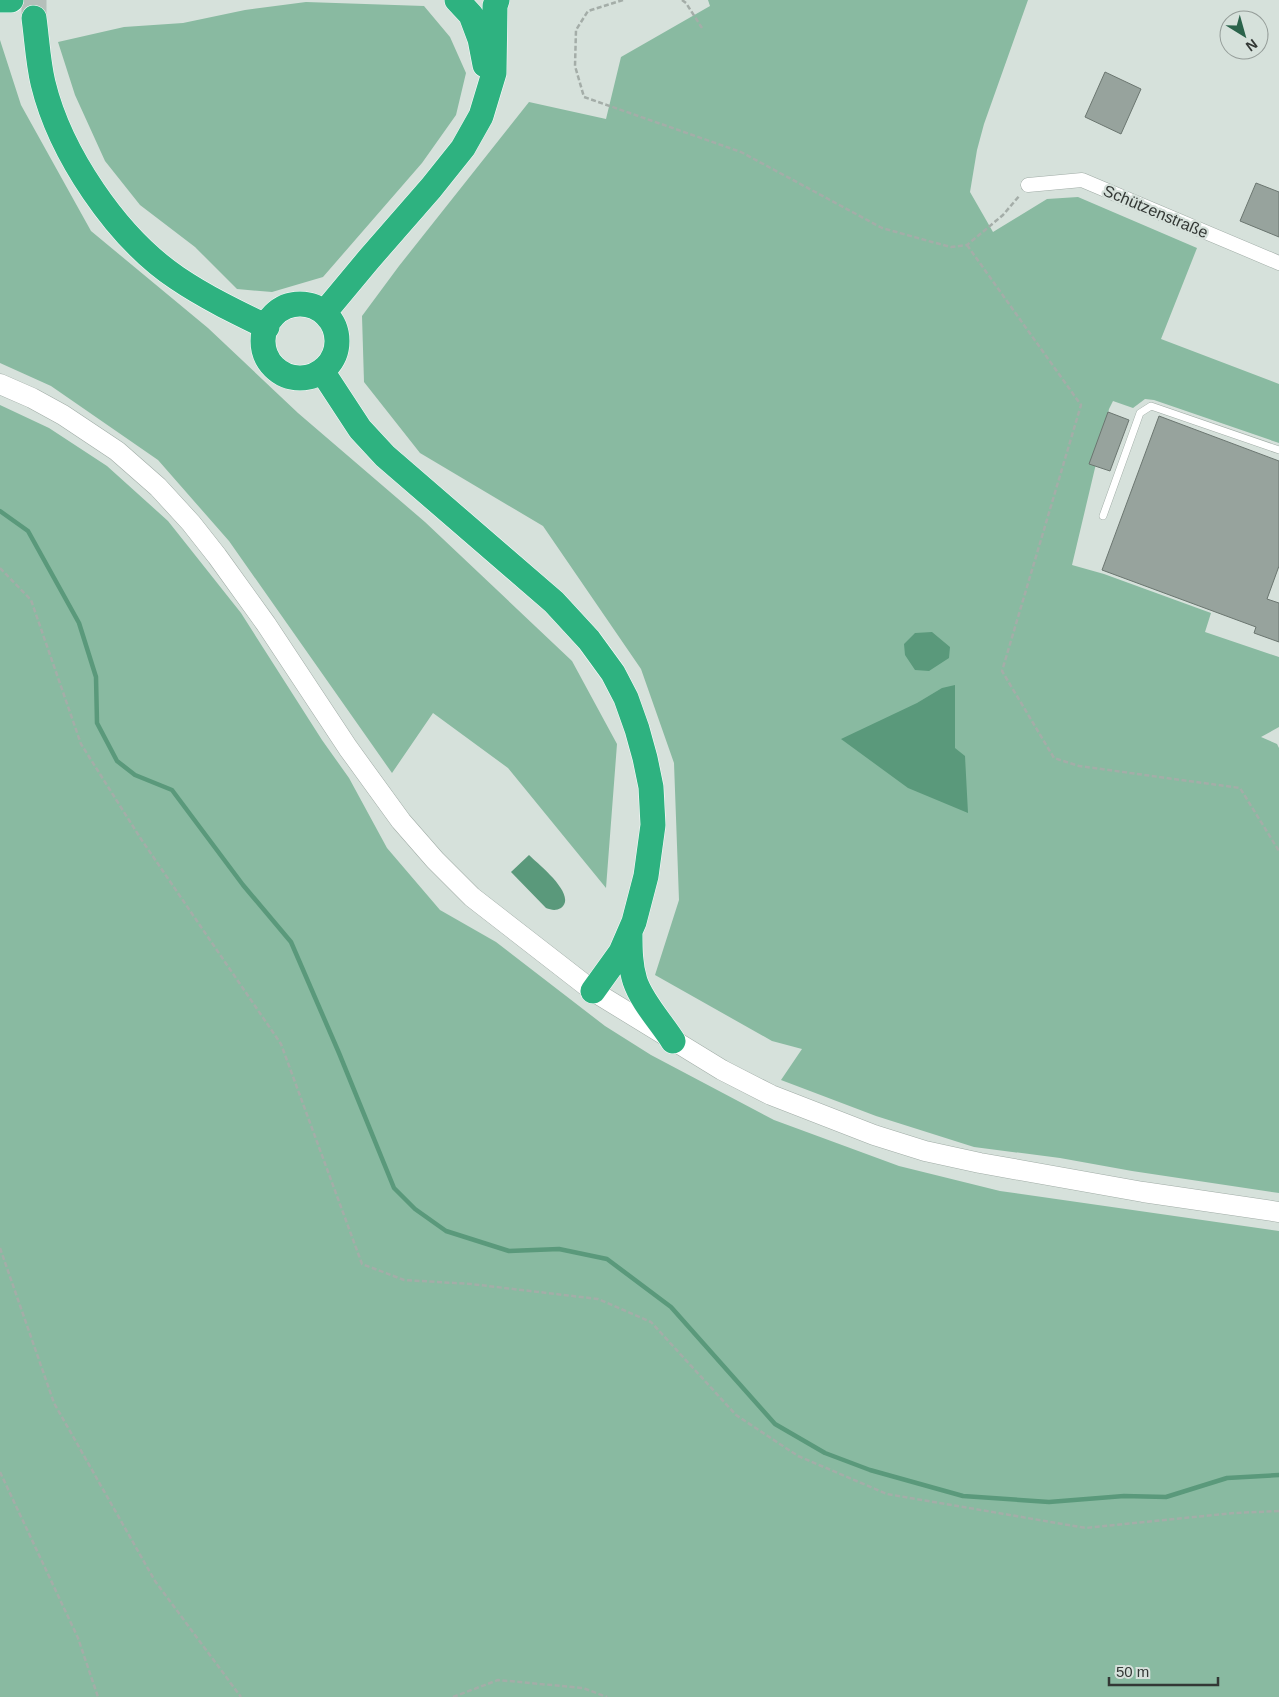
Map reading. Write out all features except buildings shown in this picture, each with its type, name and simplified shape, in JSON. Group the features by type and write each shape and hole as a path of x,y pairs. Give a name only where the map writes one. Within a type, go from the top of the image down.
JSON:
{"highway":[{"path":"0,0 10,0"},
{"path":"457,0 470,15 480,39 487,92"},
{"path":"324,313 463,148 481,116 494,73 495,6 497,0"},
{"path":"34,18 43,83 61,135 89,185 114,219 175,277 227,309 267,327"},
{"path":"302,304 313,306 324,313 333,324 337,342 332,359 322,371 304,378 286,376 272,366 264,352 263,339 272,316 288,306 302,304"},
{"path":"322,371 360,429 385,456 554,602 589,640 613,674 626,698 638,729 645,758 653,825 646,876 634,922 620,952 593,991"},
{"path":"630,931 631,960 635,981 673,1040"}],"main road":[{"path":"0,384 63,414 117,451 158,487 192,523 218,556 266,624 348,748 401,821 435,860 472,897 593,991 722,1070 772,1095 856,1128 925,1151 1035,1173 1279,1212"}],"street":[{"name":"Schützenstraße","path":"1028,185 1082,180 1279,263"}],"lane":[{"path":"1103,516 1140,413 1151,406 1279,450"}],"path":[{"path":"623,0 588,11 576,30 575,66 584,97 741,152 882,228 952,246 967,245 1004,215 1028,185"},
{"path":"682,0 686,3 702,28"},
{"path":"967,245 1082,405 1002,671 1054,758 1079,766 1240,788 1279,851"},
{"path":"0,568 31,600 81,744 141,839 281,1044 362,1264 404,1280 471,1284 598,1299 651,1322 736,1415 798,1456 887,1494 1086,1528 1234,1513 1279,1511"},
{"path":"0,1248 54,1403 155,1581 241,1697"},
{"path":"0,1472 78,1638 98,1697"},
{"path":"453,1697 498,1680 583,1688 608,1697"}],"shaded area":[{"path":"708,0 1028,0 984,124 977,150 970,192 993,232 1047,199 1078,197 1197,248 1161,339 1279,384 1279,443 1154,400 1145,399 1133,408 1113,401 1109,409 1072,565 1104,574 1211,613 1205,632 1279,657 1279,727 1261,737 1277,744 1279,748 1279,1193 1060,1158 974,1147 876,1116 781,1080 802,1049 772,1041 655,975 679,900 674,763 641,669 543,526 420,453 364,382 362,316 399,266 529,102 606,119 621,57 710,6"},
{"path":"306,2 424,6 450,37 466,73 456,115 422,163 323,277 272,292 237,289 195,247 140,205 105,161 75,95 58,42 124,27 183,23 245,10"},
{"path":"0,40 21,105 91,231 208,328 298,413 425,522 572,661 617,744 606,888 508,768 433,713 392,773 229,541 158,460 51,386 0,363"},
{"path":"0,405 49,428 107,466 168,521 241,613 322,740 349,778 387,848 440,910 496,942 605,1026 651,1055 774,1120 899,1166 1000,1191 1279,1231 1279,1697 0,1697"},
{"path":"932,632 950,647 949,658 929,671 915,670 905,655 904,644 915,633"},
{"path":"955,685 955,748 965,756 968,813 908,788 841,739 917,703 942,688"},
{"path":"529,855 548,872 561,888 565,902 561,908 554,910 546,908 511,872"}],"waterway":[{"path":"0,511 28,531 79,623 96,677 97,723 117,761 135,775 172,790 243,885 291,942 394,1188 415,1209 446,1231 509,1251 559,1249 607,1259 671,1307 775,1424 825,1453 870,1470 963,1496 1049,1502 1124,1496 1166,1497 1227,1478 1279,1475"}],"tunnel":[{"path":"34,0 34,18"}]}
